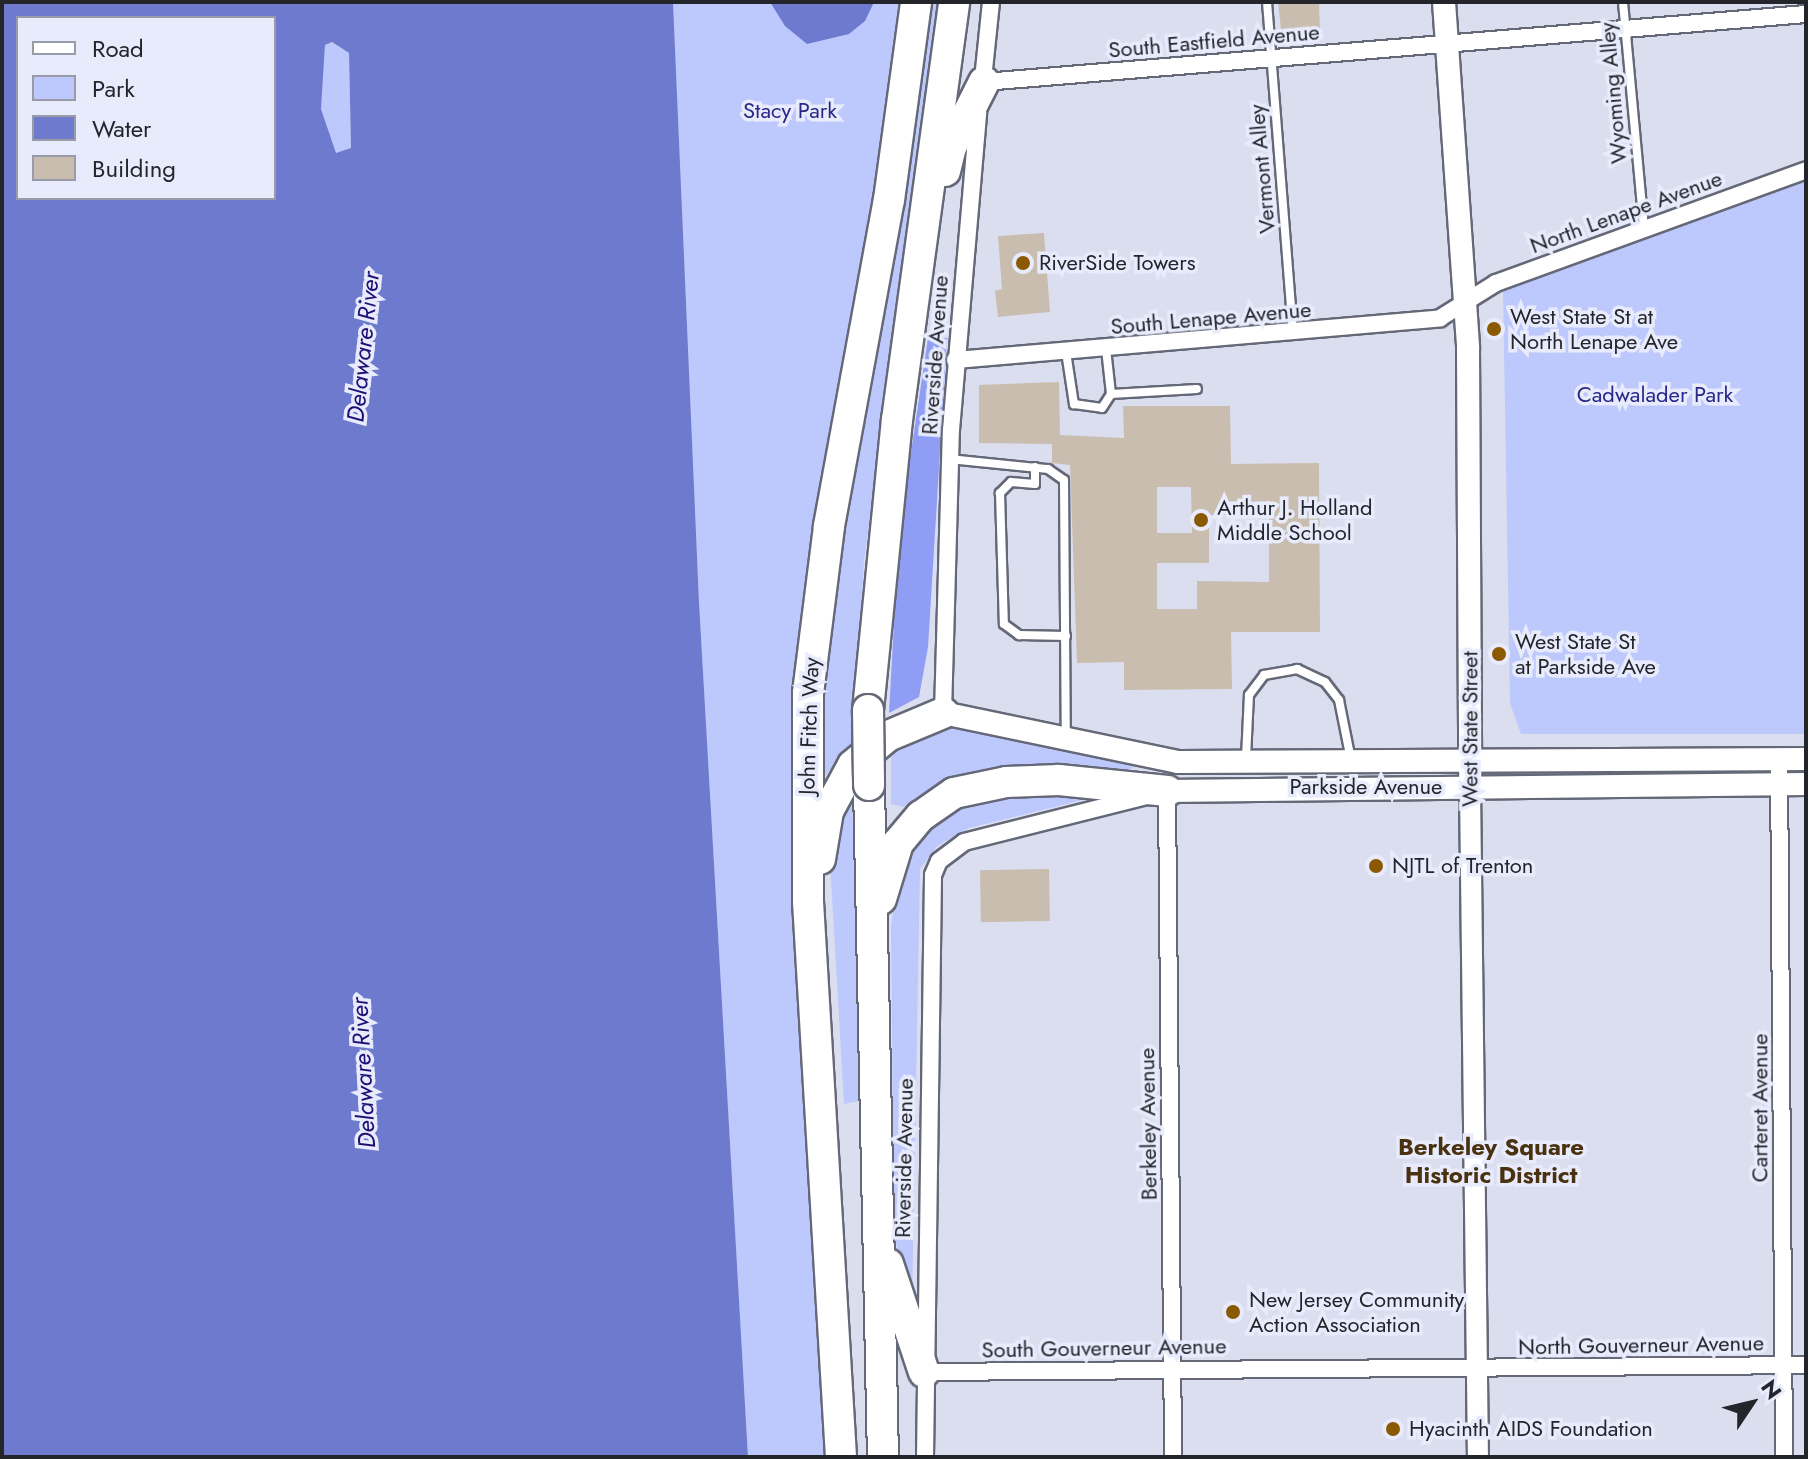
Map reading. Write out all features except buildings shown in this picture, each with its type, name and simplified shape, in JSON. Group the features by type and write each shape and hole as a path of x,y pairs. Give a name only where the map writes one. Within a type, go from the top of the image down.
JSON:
{"highway":[{"name":"John Fitch Way","path":"841,1457 808,901 808,693 829,526 889,200 916,2"},
{"path":"883,1457 868,710 879,566 954,2"},
{"path":"916,289 951,147 984,82"},
{"path":"818,1040 820,857 828,811 853,765 876,745 911,723 943,713"},
{"path":"871,936 898,843 921,816 954,793 1006,782 1059,780 1167,791"},
{"path":"877,1231 924,1372"}],"main road":[{"name":"West State Street","path":"1444,2 1466,303 1470,787"},
{"name":"Parkside Avenue","path":"943,713 1156,760 1246,763 1806,759"},
{"name":"Parkside Avenue","path":"1167,791 1806,784"}],"street":[{"name":"Riverside Avenue","path":"943,713 949,459 955,360 991,2"},
{"name":"South Eastfield Avenue","path":"984,82 1806,14"},
{"name":"North Lenape Avenue","path":"1466,303 1496,283 1806,170"},
{"name":"South Lenape Avenue","path":"955,360 1440,318 1466,303"},
{"name":"Carteret Avenue","path":"1779,759 1784,1457"},
{"name":"West State Street","path":"1470,787 1478,1457"},
{"name":"Parkside Avenue","path":"939,861 964,842 1022,824 1167,791"},
{"name":"Berkeley Avenue","path":"1167,791 1173,1457"},
{"name":"Riverside Avenue","path":"925,1457 929,938 933,875 939,861"},
{"name":"North Gouverneur Avenue","path":"1477,1368 1806,1365"},
{"name":"South Gouverneur Avenue","path":"924,1372 1477,1368"}],"lane":[{"name":"Vermont Alley","path":"1267,2 1293,333"},
{"name":"Wyoming Alley","path":"1623,2 1644,229"},
{"path":"1066,352 1070,395 1078,408 1102,408 1111,394 1106,349"},
{"path":"1111,394 1197,389"},
{"path":"949,459 1035,467 1058,472 1064,480 1067,738"},
{"path":"1035,467 1035,484 1011,482 1000,493 1004,624 1019,635 1066,636"},
{"path":"1246,763 1249,695 1264,675 1297,669 1325,682 1339,700 1351,761"}],"green space":[{"name":"Stacy Park","path":"673,2 916,2 808,693 841,1457 748,1457 699,602"},
{"path":"931,2 941,2 864,561 854,740 821,781 827,649 840,547 902,209"},
{"path":"332,42 349,53 351,148 336,154 321,109 325,45"},
{"name":"Cadwalader Park","path":"1806,179 1806,734 1521,734 1510,703 1503,289"},
{"path":"946,724 1003,730 1134,767 1127,771 1013,768 967,773 903,807 891,804 891,745"},
{"path":"852,783 859,1101 844,1104 829,844"},
{"path":"1018,788 1119,791 969,828 937,846 920,869 912,1309 894,1235 891,925 901,865 925,828 958,802"}],"shaded area":[{"path":"928,338 947,338 928,647 919,697 889,713 899,533"}],"water":[{"name":"Delaware River","path":"2,2 673,2 699,602 748,1457 2,1457","holes":["332,42 349,53 351,148 336,153 321,109 325,45"]},
{"path":"770,2 874,2 865,21 849,34 807,44 785,26"}],"place":[{"name":"RiverSide Towers","path":"1023,263"},
{"name":"West State St at North Lenape Ave","path":"1494,329"},
{"name":"Arthur J. Holland Middle School","path":"1201,520"},
{"name":"West State St at Parkside Ave","path":"1499,654"},
{"name":"NJTL of Trenton","path":"1376,866"},
{"name":"New Jersey Community Action Association","path":"1233,1312"},
{"name":"Hyacinth AIDS Foundation","path":"1393,1429"}],"district":[{"name":"Berkeley Square Historic District","path":"1491,1161"}]}
